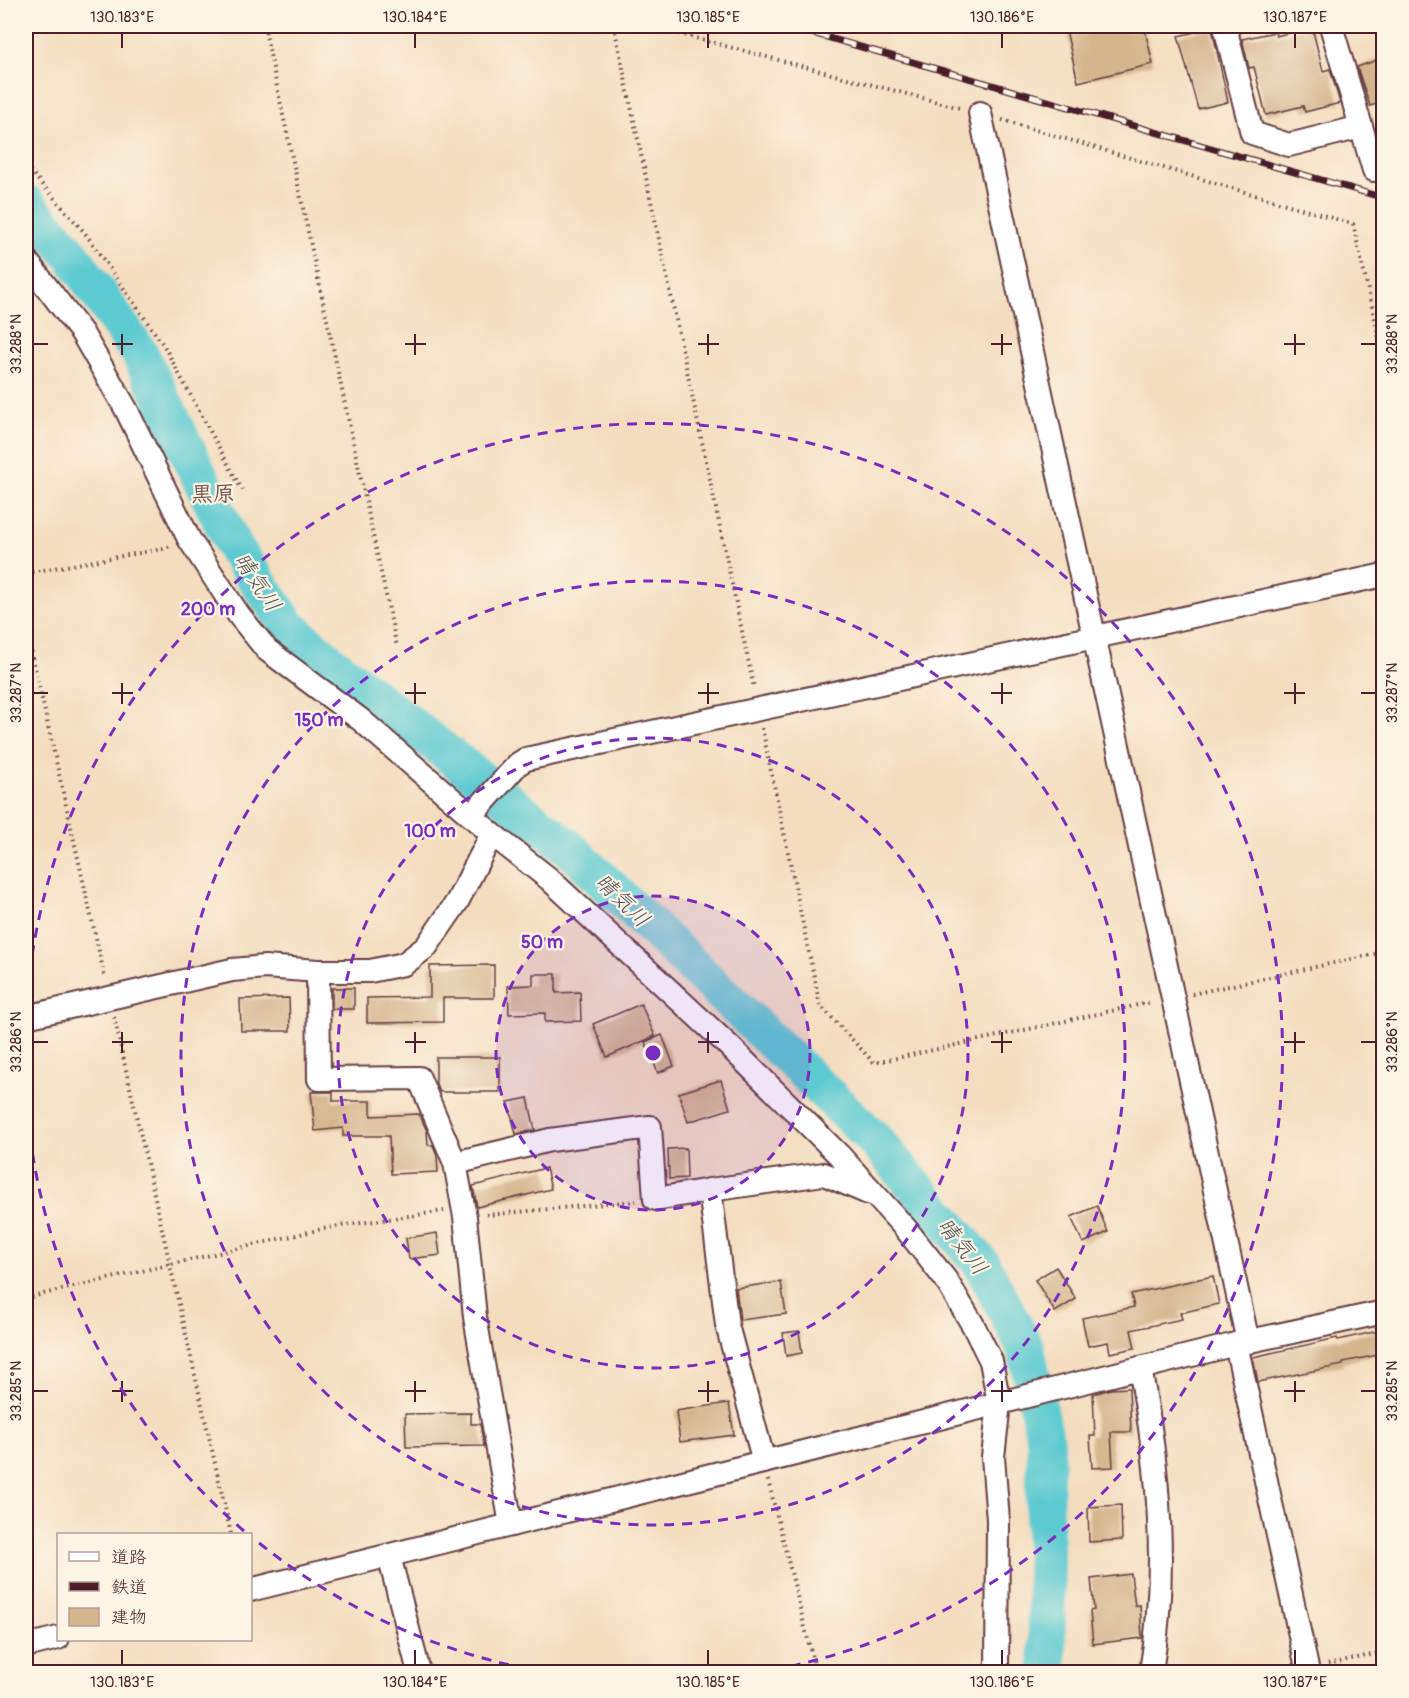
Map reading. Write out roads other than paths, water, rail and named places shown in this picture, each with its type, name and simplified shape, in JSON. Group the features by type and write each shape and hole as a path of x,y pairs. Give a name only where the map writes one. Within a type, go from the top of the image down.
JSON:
{"street":[{"path":"1228,26 1252,133 1289,145 1361,127"},
{"path":"1330,26 1374,170"},
{"path":"980,113 1173,998 1242,1343 1301,1671"},
{"path":"26,260 82,333 126,409 189,539 238,614 267,650 361,720 476,811 492,834 548,878 728,1045 839,1155 906,1229 946,1280 991,1361 999,1403 993,1457 998,1520 997,1672"},
{"path":"476,811 518,764 526,759 1383,574"},
{"path":"26,1017 232,970 265,967 318,971 370,971 404,964 426,947 457,902 492,834"},
{"path":"318,971 319,1079 419,1078 455,1163 465,1217 475,1317 511,1525"},
{"path":"455,1163 550,1140 650,1127 655,1199 824,1174 875,1196"},
{"path":"710,1190 728,1325 764,1462"},
{"path":"252,1590 1140,1368 1383,1312"},
{"path":"1140,1368 1152,1428 1159,1507 1160,1591 1157,1639 1151,1672"},
{"path":"389,1556 419,1672"},
{"path":"26,1646 57,1638"}],"waterway":[{"name":"晴気川","path":"26,203 71,254 140,354 235,549 289,627 336,667 568,847 874,1139 981,1263 1026,1349 1046,1443 1044,1516 1048,1672"}],"railway":[{"path":"788,26 1384,198"}],"district":[{"name":"黒原","path":"213,493"}]}
